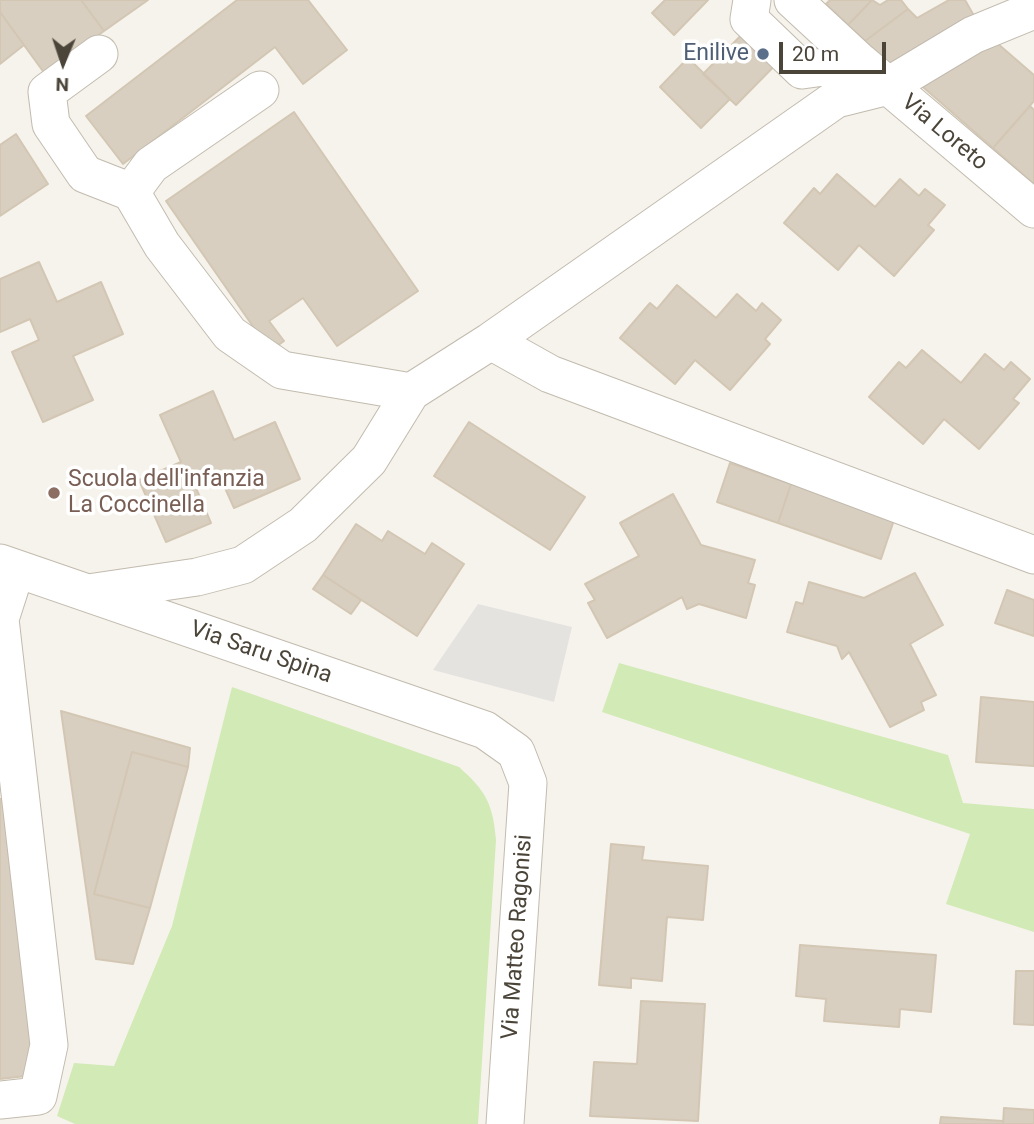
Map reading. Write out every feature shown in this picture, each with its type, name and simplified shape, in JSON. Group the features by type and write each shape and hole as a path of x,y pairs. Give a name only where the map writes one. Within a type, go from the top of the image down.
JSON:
{"street":[{"path":"752,0 749,19 802,70 860,62"},
{"name":"Via Loreto","path":"793,0 860,62 1034,209"},
{"path":"88,593 197,577 243,565 303,525 369,460 411,393 491,341 836,99 888,86 973,35 1034,10"},
{"path":"99,54 47,92 51,124 85,174 131,192 162,245 230,334 282,370 411,393"},
{"path":"131,192 151,165 260,90"},
{"path":"491,341 550,374 1034,555"},
{"path":"0,1100 38,1096 50,1045 0,619 8,566"},
{"name":"Via Saru Spina","path":"8,566 485,730 516,752"},
{"name":"Via Matteo Ragonisi","path":"505,1124 528,783 516,752"}],"green space":[{"path":"619,663 948,755 963,803 1034,809 1034,932 946,904 970,834 602,712"},
{"path":"232,687 459,767 482,791 493,817 496,840 478,1124 75,1124 57,1116 74,1063 114,1066 172,926"}],"shaded area":[{"path":"478,604 572,627 554,702 433,670"}],"building":[{"path":"0,0 81,0 104,31 45,74 0,12"},
{"path":"81,0 148,0 104,31"},
{"path":"237,0 308,0 347,50 303,84 275,47 123,164 86,116"},
{"path":"665,0 708,0 674,35 652,13"},
{"path":"830,0 872,0 848,25 826,4"},
{"path":"872,0 880,5 888,0 901,0 908,9 865,41 848,25"},
{"path":"949,0 965,0 977,21 896,71 865,41 908,9 917,18"},
{"path":"0,12 24,45 0,64"},
{"path":"764,12 796,44 736,105 703,74"},
{"path":"990,37 1034,75 1034,101 993,148 916,81"},
{"path":"688,58 730,99 701,128 660,87"},
{"path":"1030,106 1034,110 1034,184 993,148"},
{"path":"294,112 418,291 337,346 303,298 269,321 284,341 270,351 166,201"},
{"path":"16,134 48,184 0,216 0,145"},
{"path":"837,174 875,207 900,179 919,196 925,189 945,205 928,225 934,230 894,276 859,245 838,270 784,223 814,188 820,194"},
{"path":"39,262 57,302 101,282 123,334 73,356 93,400 43,422 12,352 39,340 30,319 0,332 0,279"},
{"path":"677,285 716,318 737,294 756,311 762,303 781,320 765,339 770,344 730,390 695,360 675,384 620,338 650,303 657,309"},
{"path":"922,350 961,383 985,354 1004,370 1011,362 1030,379 1013,399 1019,403 979,449 944,419 923,444 869,397 899,362 906,368"},
{"path":"213,391 234,440 275,422 300,479 234,508 220,477 196,488 211,523 166,542 139,480 181,462 160,415"},
{"path":"469,422 585,497 550,550 434,476"},
{"path":"730,463 791,484 778,523 717,502"},
{"path":"791,484 894,520 881,559 778,523"},
{"path":"673,494 701,545 755,560 748,583 755,585 746,618 699,604 687,609 682,597 607,638 588,603 595,600 585,584 639,556 620,523"},
{"path":"356,524 382,541 388,531 425,554 432,543 464,564 417,636 323,575"},
{"path":"915,573 943,625 910,644 936,695 921,702 924,710 890,727 849,652 842,659 837,646 787,632 796,602 803,604 809,582 864,598"},
{"path":"323,575 361,600 351,614 313,589"},
{"path":"1007,590 1034,600 1034,636 995,623"},
{"path":"981,697 1034,702 1034,766 976,762"},
{"path":"61,711 190,748 188,767 132,752 94,894 150,908 133,964 96,959"},
{"path":"132,752 188,767 150,908 94,894"},
{"path":"6,798 34,1075 0,1079 0,799"},
{"path":"611,844 644,847 642,860 708,866 703,920 667,917 662,981 631,978 631,988 599,985"},
{"path":"800,945 936,955 931,1012 900,1009 899,1027 824,1021 826,999 796,996"},
{"path":"1016,971 1034,971 1034,1025 1014,1024"},
{"path":"641,1001 705,1004 698,1121 590,1116 594,1062 637,1064"},
{"path":"1004,1108 1034,1110 1034,1124 1003,1124"},
{"path":"941,1117 1003,1121 1003,1124 940,1124"}],"place":[{"name":"Enilive","path":"763,54"},
{"name":"Scuola dell'infanzia La Coccinella","path":"54,493"}]}
